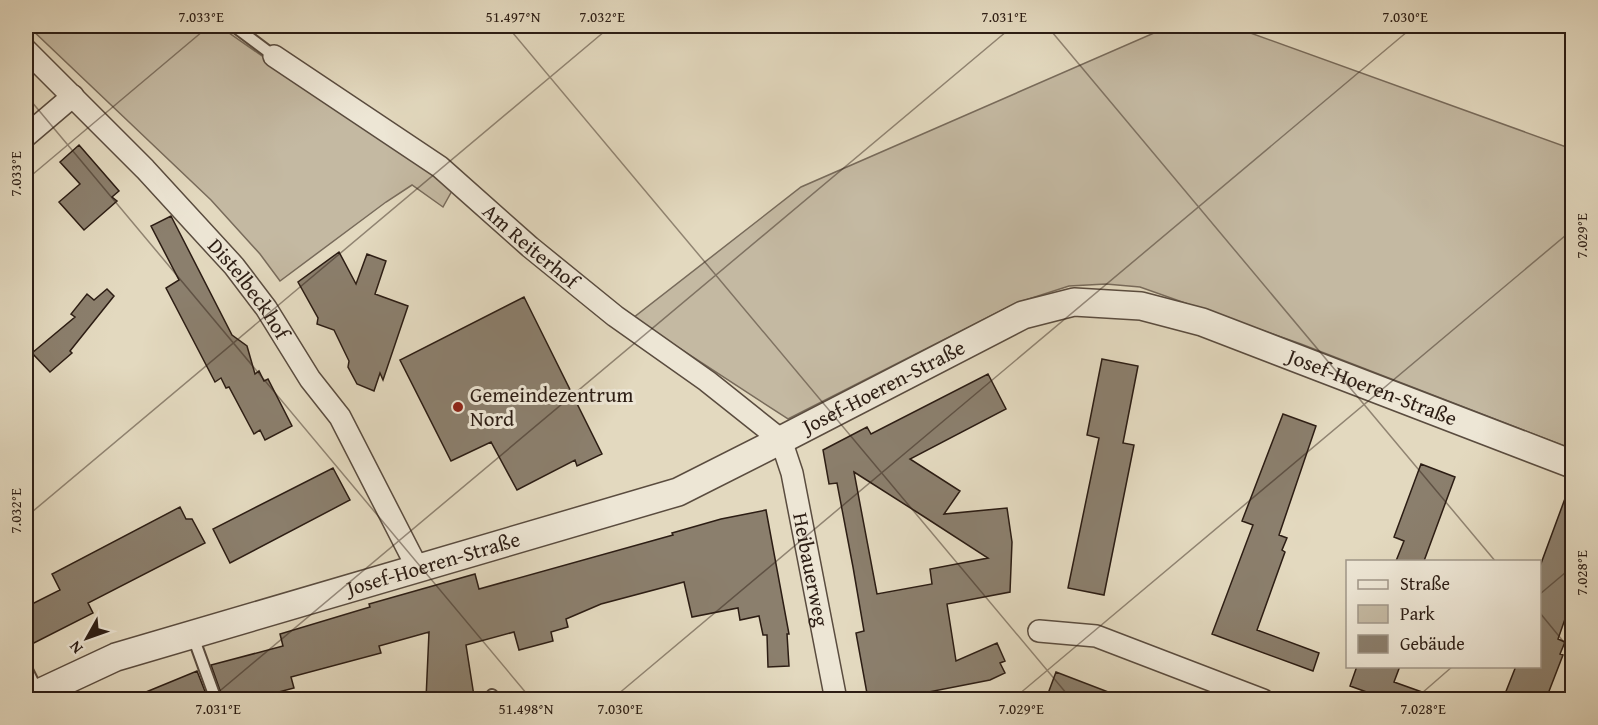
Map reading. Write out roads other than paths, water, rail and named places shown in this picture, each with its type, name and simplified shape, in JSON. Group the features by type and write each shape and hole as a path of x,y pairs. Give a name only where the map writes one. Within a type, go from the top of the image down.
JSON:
{"street":[{"name":"Distelbeckhof","path":"26,50 146,169 200,227 266,308 310,379 340,417 418,569"},
{"name":"Am Reiterhof","path":"274,56 441,167 530,247 615,316 707,381 782,440"},
{"path":"26,136 73,96"},
{"name":"Josef-Hoeren-Straße","path":"32,696 116,657 678,492 1023,315 1074,302 1141,306 1202,322 1572,464"},
{"name":"Heibauerweg","path":"782,440 792,473 836,699"},
{"path":"1039,631 1096,636 1263,699"}],"lane":[{"path":"234,26 274,56"},
{"path":"192,634 216,699"},
{"path":"26,668 32,696"}],"place":[{"name":"Gemeindezentrum Nord","path":"458,407"}]}
